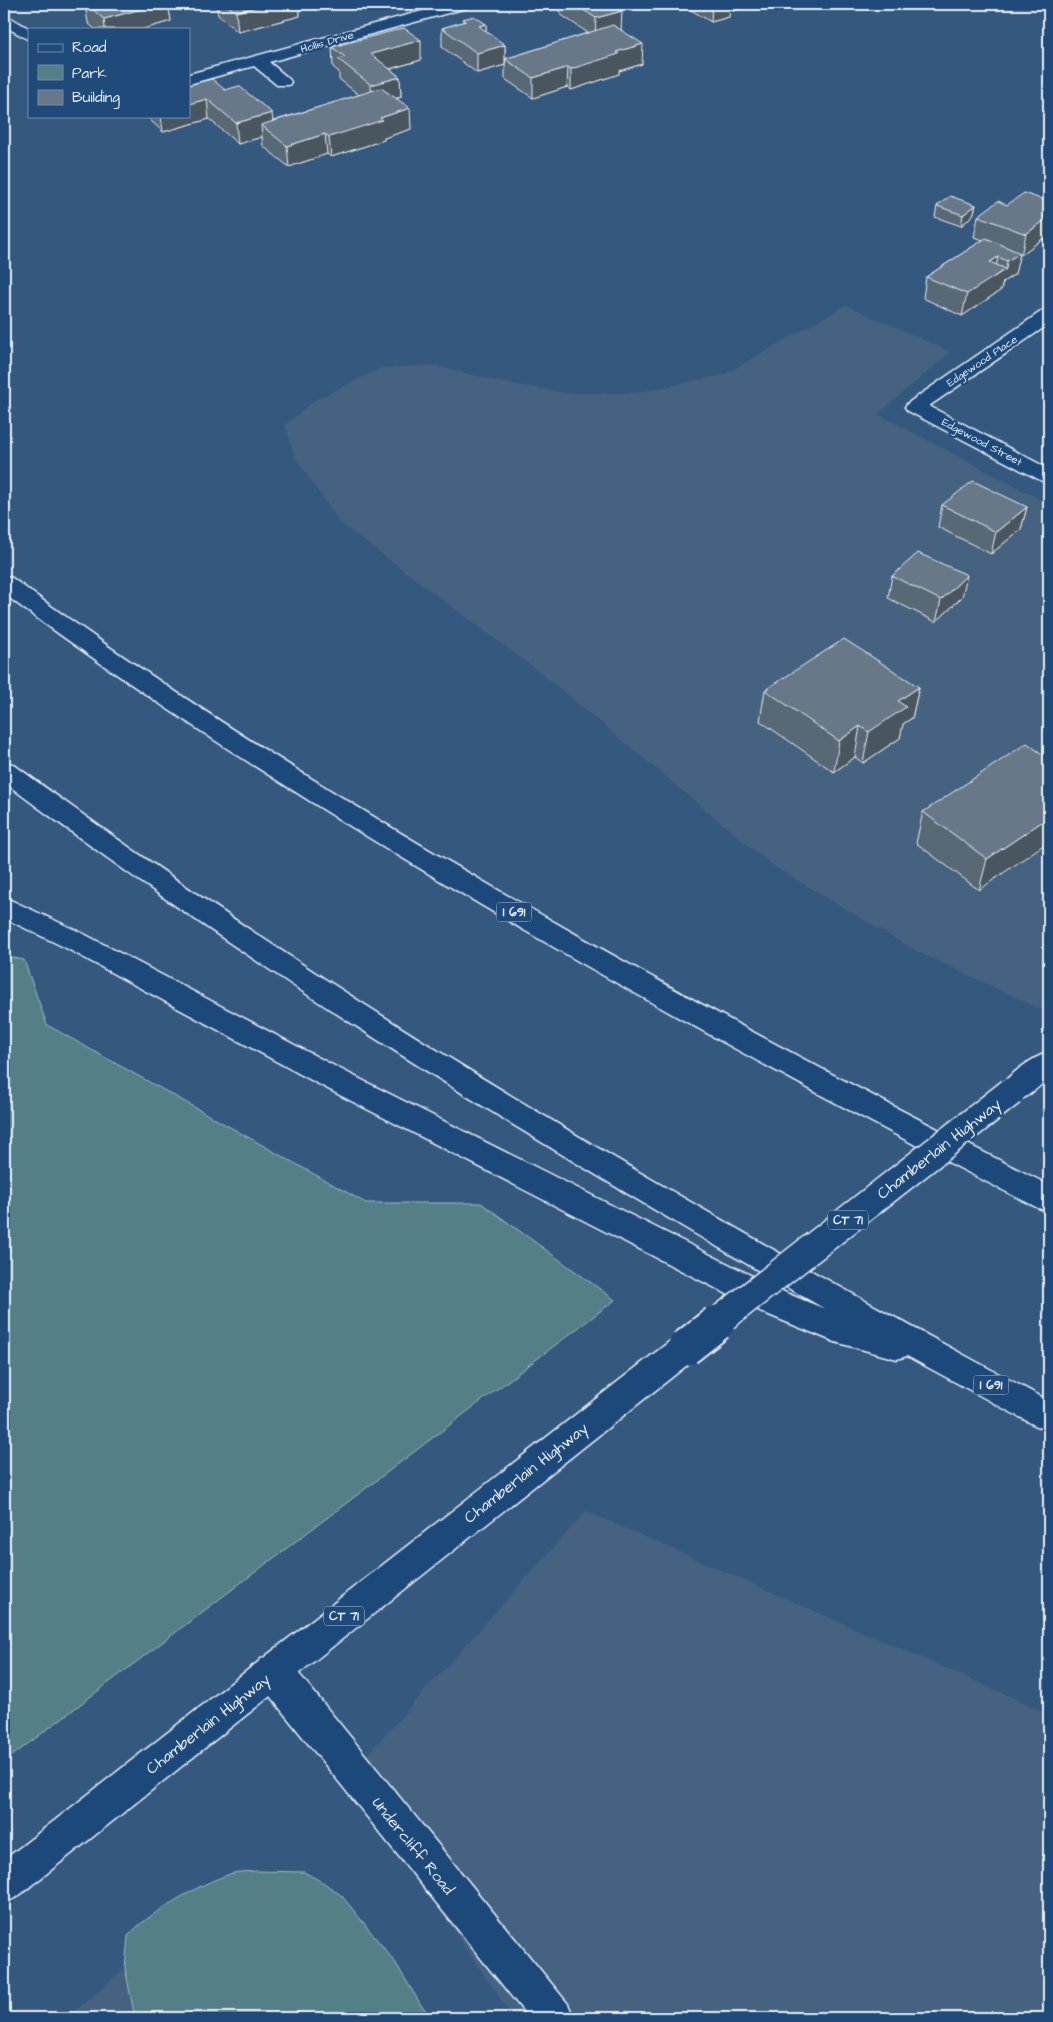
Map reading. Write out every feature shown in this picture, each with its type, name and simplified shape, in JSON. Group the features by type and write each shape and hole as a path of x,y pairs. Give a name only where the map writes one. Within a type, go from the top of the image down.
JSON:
{"main road":[{"name":"Hollis Drive","path":"190,79 465,4"},
{"path":"4,18 28,33"},
{"path":"258,61 283,82"},
{"name":"Edgewood Place","path":"915,407 1049,316"},
{"name":"Edgewood Street","path":"915,407 1049,477"},
{"name":"I 691","path":"4,582 184,709 330,802 456,878 737,1038 1049,1199"},
{"name":"I 691","path":"4,770 141,869 405,1044 637,1185 932,1354 1049,1417"},
{"path":"4,907 73,940 334,1079 775,1303 835,1328 932,1354"},
{"name":"Chamberlain Highway","path":"4,1884 1049,1063"},
{"name":"Undercliff Road","path":"274,1672 534,1996 554,2018"}],"shaded area":[{"path":"846,305 951,352 878,414 1049,504 1049,1013 916,951 773,866 542,674 340,523 295,458 285,425 315,400 381,368 435,365 496,381 566,393 635,393 723,375"},
{"path":"586,1511 1028,1704 1049,1715 1049,2018 514,2018 347,1777"},
{"path":"125,1968 135,2018 67,2018"}],"green space":[{"path":"4,956 24,960 47,1025 366,1203 481,1203 615,1300 4,1762"},
{"path":"256,1871 304,1872 342,1896 395,1962 421,2005 433,2018 135,2018 125,1968 128,1936 161,1909 205,1884 233,1873"}],"building":[{"path":"86,4 160,4 104,19"},
{"path":"225,4 269,4 236,12"},
{"path":"574,4 611,4 622,11 596,18"},
{"path":"474,16 486,24 479,26 505,45 477,53 442,28 466,21 463,19"},
{"path":"613,25 643,44 616,52 619,54 571,69 568,67 533,78 505,59"},
{"path":"404,28 421,40 371,54 400,77 371,85 338,59 345,57 332,47"},
{"path":"212,79 225,90 239,86 272,113 236,123 207,99 190,104 190,85"},
{"path":"381,88 410,108 380,118 383,120 329,137 325,134 287,146 261,125"},
{"path":"1024,193 1049,202 1049,217 1026,234 978,216 998,201 1007,205"},
{"path":"950,196 976,205 963,215 937,206"},
{"path":"986,238 1020,253 1007,261 998,257 990,262 1006,269 967,294 926,277"},
{"path":"973,481 1027,507 996,532 942,505"},
{"path":"918,553 967,575 941,600 892,576"},
{"path":"844,639 919,687 898,701 906,707 869,732 860,726 839,741 765,690"},
{"path":"1027,743 1049,759 1049,817 987,859 923,812"}]}
